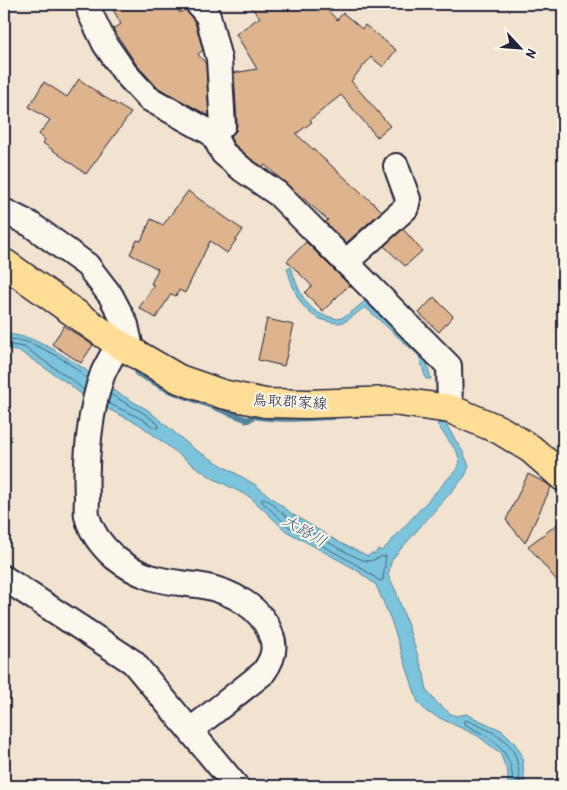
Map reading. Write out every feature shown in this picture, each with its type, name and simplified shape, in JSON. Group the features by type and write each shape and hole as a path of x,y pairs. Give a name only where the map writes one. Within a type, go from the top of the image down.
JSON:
{"main road":[{"name":"鳥取郡家線","path":"4,262 124,348 179,379 222,394 265,403 308,404 393,401 450,409 500,430 531,449 563,477"}],"street":[{"path":"88,4 90,13 105,44 125,73 148,98 213,134 223,153 243,170 278,194 449,366 450,409"},
{"path":"198,4 208,16 219,59 223,126 213,134"},
{"path":"346,262 406,208 408,198 396,166"},
{"path":"4,211 30,224 87,265 111,296 126,325 124,348 117,346 104,373 93,412 86,479 87,516 93,531 104,547 132,569 151,578 206,587 230,595 246,604 258,613 268,627 274,642 270,665 263,673 190,730"},
{"path":"4,578 133,662 236,786"}],"water":[{"path":"291,267 304,298 314,310 321,314 338,319 342,318 365,301 424,354 431,379 426,379 419,356 365,307 346,321 339,323 318,318 311,313 305,308 296,293 287,268"},
{"name":"大路川","path":"4,333 29,338 51,348 85,369 93,379 148,410 194,449 254,484 292,514 340,543 368,556 372,553 375,554 378,549 382,551 456,470 460,461 457,452 437,424 445,423 463,452 469,466 465,476 392,559 388,575 396,591 424,674 427,691 437,703 451,714 456,716 466,714 503,731 514,742 522,755 525,786 508,786 508,773 500,753 478,736 427,712 418,702 391,620 376,585 355,569 286,531 250,497 214,479 139,424 87,399 69,384 21,352 4,349"}],"building":[{"path":"110,4 175,4 180,13 185,9 195,22 203,50 198,54 206,64 209,116 157,87 136,64 113,29 121,24"},
{"path":"247,4 322,4 337,20 343,13 362,29 365,25 396,50 383,67 371,57 351,81 390,126 377,137 341,95 296,134 382,211 346,243 325,222 328,220 265,165 263,167 251,159 234,144 230,137 236,131 237,124 234,73 257,69 236,34 260,17"},
{"path":"79,79 131,113 86,174 43,143 45,140 39,134 50,120 29,107 44,82 67,97"},
{"path":"188,191 243,230 227,253 210,241 185,293 179,290 176,296 171,294 156,318 139,308 154,285 151,284 158,269 130,254 137,240 141,241 151,219 163,225"},
{"path":"403,229 422,251 405,266 384,246"},
{"path":"306,242 349,285 323,311 305,293 312,286 287,261"},
{"path":"434,297 453,316 439,332 419,313"},
{"path":"267,319 294,325 284,366 258,360"},
{"path":"64,326 93,345 81,363 52,344"},
{"path":"528,474 551,487 525,543 506,520"},
{"path":"563,520 563,588 528,546"}],"waterway":[{"path":"137,373 169,390 248,420 254,416 283,419 333,417"}]}
